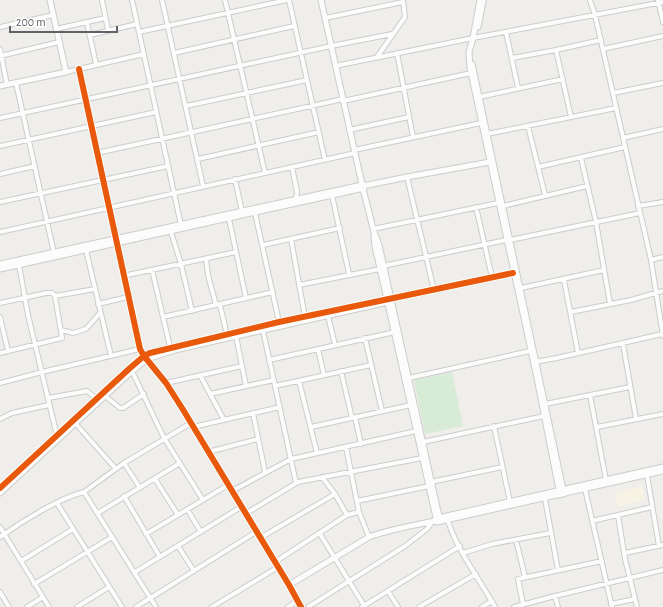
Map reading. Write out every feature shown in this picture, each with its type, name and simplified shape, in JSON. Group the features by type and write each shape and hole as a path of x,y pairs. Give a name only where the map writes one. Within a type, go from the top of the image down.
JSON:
{"street":[{"path":"50,0 66,72"},
{"path":"102,0 108,30"},
{"path":"132,0 181,225"},
{"path":"162,0 203,186"},
{"path":"225,0 265,173"},
{"path":"139,32 288,0 325,160"},
{"path":"321,0 362,187 373,231 377,240 423,442 436,520"},
{"path":"480,0 475,37 469,56 481,123 501,204"},
{"path":"483,0 471,57 488,134 513,273 530,351 535,362 545,404 562,492"},
{"path":"535,362 663,336 640,213 601,40 590,0"},
{"path":"325,18 403,1 405,17 377,57"},
{"path":"335,66 475,37 660,2 663,22"},
{"path":"0,27 53,15"},
{"path":"56,29 105,18"},
{"path":"87,22 96,64"},
{"path":"90,35 137,24"},
{"path":"174,53 294,26"},
{"path":"506,32 518,88"},
{"path":"0,118 179,80 301,52 392,34"},
{"path":"603,49 663,36"},
{"path":"512,58 601,40"},
{"path":"1,55 59,42"},
{"path":"0,50 7,85"},
{"path":"556,50 571,117"},
{"path":"397,53 413,137"},
{"path":"0,86 144,54"},
{"path":"79,69 140,349 145,358 166,383 301,607"},
{"path":"97,153 471,73"},
{"path":"480,97 563,79"},
{"path":"186,106 307,80"},
{"path":"16,83 30,139 54,253"},
{"path":"613,93 663,83"},
{"path":"488,134 616,108"},
{"path":"0,146 156,112"},
{"path":"350,130 410,117"},
{"path":"0,232 325,160 413,137 481,123"},
{"path":"528,126 545,195"},
{"path":"623,138 663,129"},
{"path":"198,159 319,132"},
{"path":"538,167 625,147"},
{"path":"580,158 596,222 610,304"},
{"path":"0,264 116,241 171,232 255,213 261,209 296,199 332,195 368,185 490,162"},
{"path":"0,174 35,166"},
{"path":"0,202 168,166"},
{"path":"292,167 297,192 296,199"},
{"path":"407,177 416,220 434,290"},
{"path":"235,179 242,212"},
{"path":"373,231 476,207 501,204 587,186"},
{"path":"0,269 86,250 181,225 362,187"},
{"path":"332,195 349,274"},
{"path":"638,206 663,202"},
{"path":"476,207 492,277"},
{"path":"255,213 279,322"},
{"path":"299,285 640,213"},
{"path":"229,219 246,298"},
{"path":"263,245 340,228"},
{"path":"171,232 181,264 192,311"},
{"path":"291,239 305,317"},
{"path":"508,240 521,288 544,416 562,492"},
{"path":"86,250 111,356"},
{"path":"123,276 236,252"},
{"path":"650,260 663,257"},
{"path":"206,259 208,275 227,335"},
{"path":"19,265 35,345 57,436"},
{"path":"152,270 170,347"},
{"path":"521,288 564,280 604,270"},
{"path":"0,488 97,399 150,353 170,347 227,335 328,316 434,290 513,273"},
{"path":"564,280 578,353"},
{"path":"0,304 46,293 52,293 55,296 95,289"},
{"path":"571,312 663,291"},
{"path":"163,317 273,292"},
{"path":"0,353 63,338 55,296"},
{"path":"98,304 128,297"},
{"path":"145,358 236,336 279,322 391,300"},
{"path":"391,300 395,332 422,458 430,484"},
{"path":"61,330 73,333 86,329 100,313"},
{"path":"328,316 335,345"},
{"path":"0,317 8,351"},
{"path":"262,328 296,483"},
{"path":"269,360 395,332"},
{"path":"236,336 246,386"},
{"path":"366,338 382,412"},
{"path":"622,344 636,419"},
{"path":"0,383 140,349"},
{"path":"318,349 324,375"},
{"path":"408,378 530,351"},
{"path":"275,386 371,365"},
{"path":"166,383 242,366"},
{"path":"131,370 144,394 164,438 203,500"},
{"path":"0,493 76,424 131,370"},
{"path":"341,371 361,444"},
{"path":"200,375 224,420"},
{"path":"210,394 274,380"},
{"path":"299,381 317,453"},
{"path":"545,404 630,387"},
{"path":"48,398 87,391 97,399"},
{"path":"105,396 120,408 123,408 144,394"},
{"path":"590,395 606,480"},
{"path":"0,419 12,412 49,405"},
{"path":"311,427 411,405"},
{"path":"2,535 57,503 84,492 124,463 164,438 192,425 224,420 280,407"},
{"path":"254,413 265,472"},
{"path":"597,426 663,414"},
{"path":"423,442 544,416"},
{"path":"76,424 116,469"},
{"path":"494,426 510,502"},
{"path":"232,491 291,459 416,431"},
{"path":"208,452 258,439"},
{"path":"346,447 359,512 369,537"},
{"path":"245,514 296,483 422,458"},
{"path":"124,463 140,488"},
{"path":"98,513 180,463"},
{"path":"357,501 502,467"},
{"path":"289,585 369,537 388,531 544,498 606,480 663,467"},
{"path":"448,518 510,502 585,489 663,472"},
{"path":"625,552 661,545 652,507 647,475"},
{"path":"322,477 335,494 347,515"},
{"path":"155,479 178,515"},
{"path":"146,534 228,485"},
{"path":"585,489 612,606 635,599"},
{"path":"84,492 156,607"},
{"path":"260,538 335,494"},
{"path":"124,496 160,557"},
{"path":"544,498 558,570"},
{"path":"57,503 122,607"},
{"path":"135,572 241,507"},
{"path":"592,521 652,507"},
{"path":"187,509 201,532"},
{"path":"275,562 347,515 359,512"},
{"path":"618,515 637,607"},
{"path":"448,518 450,528 463,553 495,607"},
{"path":"308,607 405,546 427,530 436,520"},
{"path":"0,527 2,535 21,561 49,607"},
{"path":"21,561 73,529"},
{"path":"136,607 256,532"},
{"path":"463,553 492,544 550,533"},
{"path":"320,534 350,581 364,607 460,546"},
{"path":"34,584 112,537"},
{"path":"516,540 525,577"},
{"path":"178,546 194,571"},
{"path":"523,604 518,580 525,577 602,561"},
{"path":"212,607 278,567"},
{"path":"514,607 663,570"},
{"path":"419,607 476,574"},
{"path":"78,607 109,587"},
{"path":"388,591 398,607"},
{"path":"0,592 9,607"},
{"path":"555,596 558,607"},
{"path":"26,607 43,597"},
{"path":"288,607 297,601"},
{"path":"482,607 492,601"}],"shaded area":[{"path":"642,486 645,500 618,506 615,492"}],"green space":[{"path":"452,372 463,426 425,434 414,380"}],"cycle path":[{"path":"79,69 140,349 166,383 182,408 301,607"},
{"path":"0,488 130,368 150,353 279,322 513,273"}]}
